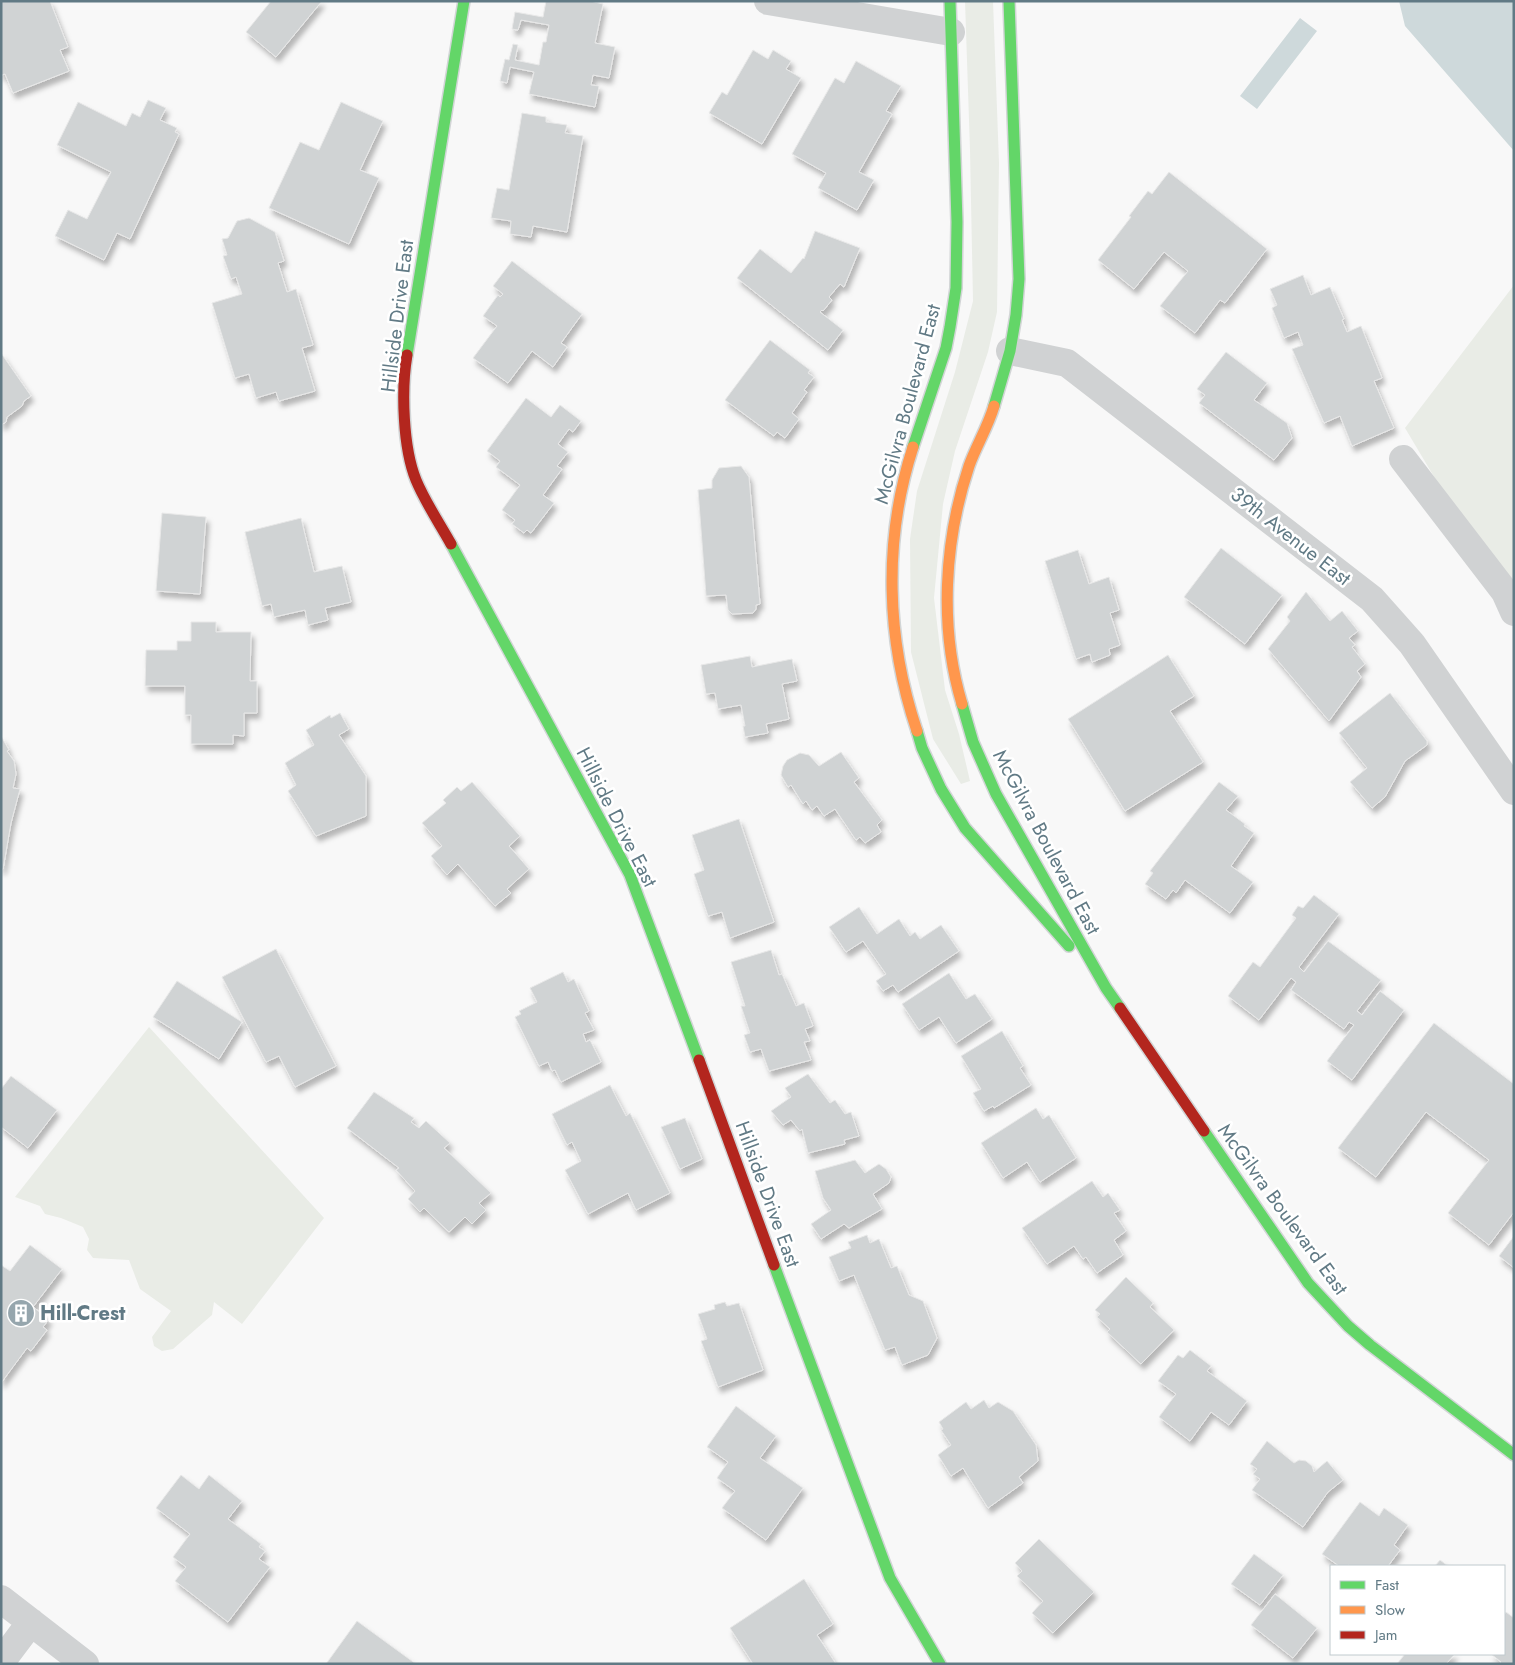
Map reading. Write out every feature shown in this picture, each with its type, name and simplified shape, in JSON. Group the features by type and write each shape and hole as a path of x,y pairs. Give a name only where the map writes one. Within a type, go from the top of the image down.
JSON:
{"street":[{"name":"Hillside Drive East","path":"464,1 405,364 404,410 409,452 416,480 630,875 890,1578 940,1664"},
{"path":"768,1 951,32"},
{"name":"McGilvra Boulevard East","path":"950,1 958,262 954,306 946,349 904,476 896,521 891,567 891,594 898,659 908,704 923,748 942,789 966,829 1106,988"},
{"name":"McGilvra Boulevard East","path":"1009,1 1019,279 1016,315 1010,351 993,410 969,466 955,520 948,576 950,642 957,688 972,742 996,794 1106,988 1316,1293 1348,1326 1370,1345 1514,1455"},
{"name":"39th Avenue East","path":"1010,351 1067,363 1372,599 1412,644 1514,791"},
{"path":"1403,459 1505,592 1514,612"},
{"path":"1,1599 85,1664"},
{"path":"1,1662 31,1622"}],"shaded area":[{"path":"965,1 993,1 999,163 997,312 988,352 955,451 943,504 934,598 945,690 959,734 970,781 961,784 933,739 911,652 910,539 917,491 955,372 973,301"},
{"path":"1399,1 1514,1 1514,151 1405,26"},
{"path":"1300,18 1317,31 1257,109 1240,96"},
{"path":"1514,285 1514,602 1511,606 1405,428"},
{"path":"149,1027 324,1218 242,1324 214,1302 212,1315 173,1349 162,1351 154,1346 152,1337 171,1311 140,1289 129,1260 93,1258 87,1250 89,1239 83,1227 45,1214 40,1206 15,1197"}],"building":[{"path":"1,1 50,1 68,47 60,50 69,71 13,93 5,74 1,75"},
{"path":"271,1 322,1 276,57 246,32"},
{"path":"546,1 590,1 603,4 595,43 615,47 609,78 593,75 591,85 599,86 595,107 529,94 534,72 510,67 507,83 500,81 505,59 509,60 513,44 518,45 515,60 539,65 543,42 546,42 549,25 521,20 518,30 512,29 515,12 543,17"},
{"path":"753,50 768,59 773,50 791,61 786,69 801,78 762,144 709,113 722,92 727,95"},
{"path":"856,61 901,86 886,111 892,114 859,172 874,180 857,210 818,188 826,173 792,154 835,78 844,83"},
{"path":"148,100 166,108 160,120 177,128 175,132 179,134 130,239 117,233 104,260 55,236 68,210 87,219 111,172 57,145 78,102 126,126 132,113 140,117"},
{"path":"341,102 383,121 360,170 379,178 349,244 269,208 300,142 319,150"},
{"path":"522,113 546,117 546,122 567,125 565,133 583,136 567,232 533,226 531,237 510,234 511,221 491,218 497,188 509,190"},
{"path":"1169,172 1267,249 1225,303 1220,300 1195,333 1160,306 1188,271 1164,252 1134,289 1098,260 1148,191 1152,194"},
{"path":"249,218 275,232 284,261 278,263 287,292 296,289 313,345 302,348 315,391 279,401 276,392 256,398 249,374 235,378 212,303 242,294 236,277 231,279 223,256 227,255 222,239 228,238 237,221"},
{"path":"815,231 860,248 844,287 840,284 829,297 832,300 820,312 843,330 828,350 737,278 760,249 791,273 804,259"},
{"path":"512,261 582,314 561,343 567,347 553,367 532,351 508,383 473,358 497,326 483,316 498,295 500,297 503,294 493,286"},
{"path":"1303,275 1311,295 1330,287 1344,319 1342,320 1347,332 1361,326 1382,378 1374,381 1394,428 1352,446 1340,416 1324,423 1292,349 1303,345 1298,332 1284,338 1272,308 1277,305 1270,289"},
{"path":"770,340 810,370 808,373 814,377 804,390 807,392 792,413 799,419 785,438 777,432 774,436 725,400"},
{"path":"1226,352 1267,383 1254,400 1287,423 1292,438 1274,460 1199,403 1205,395 1197,389"},
{"path":"1,353 31,396 24,401 22,406 7,417 6,422 1,425"},
{"path":"526,398 551,417 560,405 581,421 573,432 569,429 558,444 568,452 557,466 562,469 543,495 554,503 531,533 527,530 524,533 512,524 515,520 502,510 520,485 496,467 500,461 487,451"},
{"path":"741,466 749,477 760,604 756,605 753,613 732,614 728,610 726,595 706,596 698,490 712,488 712,480 719,468"},
{"path":"162,513 206,517 200,594 156,591"},
{"path":"301,518 314,572 342,566 351,602 325,608 328,620 308,625 305,610 274,617 271,604 262,606 245,532"},
{"path":"1221,548 1282,595 1245,644 1184,597"},
{"path":"1078,550 1089,584 1109,577 1119,610 1110,613 1120,645 1109,649 1110,655 1092,662 1090,654 1076,659 1045,561"},
{"path":"1306,592 1330,621 1342,611 1358,631 1349,638 1355,645 1352,647 1365,664 1357,671 1361,677 1329,721 1268,649 1290,621 1287,617"},
{"path":"191,622 216,622 216,632 251,632 250,681 257,681 257,713 244,713 244,736 233,735 233,744 191,744 191,715 185,715 185,686 145,686 146,650 177,650 177,641 191,641"},
{"path":"1168,655 1194,696 1170,711 1203,762 1125,811 1068,719"},
{"path":"750,656 752,667 792,659 797,681 782,684 789,719 766,724 768,733 745,737 741,705 718,709 715,693 706,694 701,665"},
{"path":"1390,693 1427,741 1427,745 1405,761 1385,797 1372,808 1350,782 1367,768 1339,733"},
{"path":"340,713 349,729 339,735 366,776 366,816 316,836 288,791 296,785 285,763 314,745 306,730 330,715 331,718"},
{"path":"1,736 9,750 7,751 14,761 16,774 13,788 20,789 11,823 3,869 1,869"},
{"path":"841,752 859,778 854,782 882,820 877,825 881,832 865,843 860,837 856,840 835,809 824,816 817,806 812,810 806,801 803,804 791,785 788,787 781,775 787,760 800,753 809,755 819,766"},
{"path":"472,782 520,836 509,846 529,869 507,889 511,893 495,906 458,864 447,875 431,856 442,846 422,823 446,803 443,800 457,787 461,791"},
{"path":"1219,782 1238,796 1226,810 1254,833 1231,866 1253,882 1230,913 1185,880 1176,893 1173,890 1166,899 1145,884 1153,873 1150,871"},
{"path":"739,819 774,922 730,938 722,912 708,916 694,874 704,870 692,835"},
{"path":"1314,895 1339,914 1299,967 1304,972 1328,941 1381,980 1357,1011 1362,1015 1380,991 1404,1010 1352,1080 1327,1061 1354,1025 1349,1022 1344,1029 1291,990 1296,982 1291,978 1259,1020 1228,996 1253,962 1260,967 1296,918 1292,915 1298,906 1303,908"},
{"path":"859,907 877,934 899,919 910,936 915,932 920,939 941,925 959,951 898,992 893,985 883,991 876,981 886,974 863,941 846,952 829,927"},
{"path":"276,949 336,1066 295,1087 279,1056 266,1062 222,977"},
{"path":"771,950 779,975 782,974 796,1006 804,1003 813,1026 805,1029 810,1041 804,1042 811,1060 769,1071 761,1049 750,1052 744,1035 750,1033 741,1006 745,1006 731,962"},
{"path":"563,972 568,982 574,979 589,1011 585,1013 594,1030 583,1034 586,1042 590,1040 601,1062 561,1082 555,1070 552,1071 548,1062 539,1066 515,1017 521,1014 519,1011 537,1002 530,988"},
{"path":"949,973 966,999 975,994 992,1019 956,1043 939,1017 919,1030 902,1004"},
{"path":"177,981 242,1022 219,1059 153,1017"},
{"path":"1434,1023 1514,1084 1514,1212 1489,1245 1448,1213 1489,1160 1426,1112 1376,1177 1338,1148"},
{"path":"1002,1031 1023,1066 1020,1068 1031,1085 994,1108 993,1106 984,1111 973,1093 981,1089 961,1056"},
{"path":"808,1074 830,1103 835,1100 845,1114 851,1112 859,1136 844,1140 845,1144 808,1153 802,1129 800,1131 791,1120 783,1125 771,1111 791,1097 785,1088"},
{"path":"11,1076 57,1110 28,1148 1,1127 1,1089"},
{"path":"610,1085 626,1116 630,1113 670,1193 636,1210 628,1193 588,1214 565,1170 581,1161 572,1142 567,1145 552,1114"},
{"path":"374,1092 414,1118 411,1122 419,1128 426,1121 450,1143 444,1148 491,1193 479,1203 486,1210 472,1224 465,1217 449,1232 424,1208 420,1212 408,1199 415,1191 396,1170 399,1168 347,1128"},
{"path":"1036,1108 1043,1119 1049,1115 1076,1158 1040,1182 1027,1162 1003,1178 981,1143"},
{"path":"685,1118 702,1159 680,1169 661,1127"},
{"path":"855,1160 865,1173 879,1164 886,1169 891,1177 889,1183 873,1194 882,1209 849,1228 844,1224 821,1239 811,1224 831,1210 823,1198 815,1171"},
{"path":"1092,1181 1103,1197 1108,1193 1120,1210 1114,1213 1126,1231 1114,1240 1123,1255 1097,1273 1086,1257 1083,1259 1074,1246 1047,1264 1022,1228"},
{"path":"867,1235 870,1243 879,1239 891,1268 897,1266 909,1295 923,1301 937,1338 928,1355 902,1365 895,1347 885,1350 854,1275 839,1281 829,1257 851,1248 848,1242"},
{"path":"1514,1236 1514,1268 1499,1256"},
{"name":"Hill-Crest","path":"30,1245 62,1269 33,1307 49,1319 43,1327 47,1330 31,1351 27,1348 1,1383 1,1265 10,1271"},
{"path":"1126,1277 1153,1303 1150,1307 1174,1330 1141,1364 1107,1332 1110,1329 1097,1317 1100,1314 1095,1310"},
{"path":"725,1302 727,1306 739,1303 763,1370 718,1387 701,1341 707,1339 698,1314 715,1309 714,1305"},
{"path":"1190,1350 1211,1366 1207,1371 1247,1401 1229,1425 1211,1412 1190,1441 1159,1417 1176,1394 1158,1381 1178,1355 1183,1358"},
{"path":"984,1400 989,1408 998,1402 1013,1411 1036,1445 1038,1461 1019,1477 1023,1483 988,1508 963,1468 951,1476 938,1455 951,1445 941,1430 943,1429 939,1422 966,1402 971,1409"},
{"path":"736,1406 776,1436 760,1458 803,1488 766,1540 722,1508 735,1491 717,1478 728,1462 707,1447"},
{"path":"1267,1441 1294,1463 1299,1460 1306,1461 1312,1466 1314,1472 1327,1461 1343,1480 1328,1492 1303,1527 1252,1490 1260,1479 1253,1474 1257,1469 1250,1464"},
{"path":"181,1475 199,1489 209,1475 242,1501 228,1519 261,1544 259,1547 265,1551 259,1559 270,1567 228,1622 175,1581 186,1567 173,1557 190,1534 156,1508"},
{"path":"1360,1502 1379,1516 1384,1508 1408,1525 1394,1545 1400,1550 1389,1565 1338,1565 1322,1554"},
{"path":"1039,1539 1094,1592 1053,1633 1032,1613 1043,1601 1017,1576 1022,1571 1015,1563"},
{"path":"1254,1554 1283,1575 1260,1605 1231,1584"},
{"path":"1440,1560 1447,1565 1436,1565"},
{"path":"804,1579 833,1624 817,1635 836,1664 753,1664 730,1628"},
{"path":"1275,1594 1317,1628 1293,1658 1251,1625"},
{"path":"1506,1612 1514,1618 1514,1664 1499,1664 1501,1662 1492,1655 1505,1655"},
{"path":"357,1621 416,1664 326,1664"},
{"path":"1404,1655 1454,1655 1446,1664 1397,1664"}],"traffic: fast":[{"path":"407,355 464,1"},
{"path":"913,447 946,348 956,288 957,222 950,1"},
{"path":"994,406 1010,351 1019,279 1009,1"},
{"path":"451,544 630,875 699,1060"},
{"path":"962,704 973,742 996,794 1106,988 1120,1008"},
{"path":"917,731 922,748 941,789 965,828 1069,946"},
{"path":"1204,1131 1308,1283 1348,1326 1370,1345 1514,1455"},
{"path":"774,1265 890,1578 940,1664"}],"traffic: slow":[{"path":"962,704 950,645 948,615 950,554 954,524 969,466 994,406"},
{"path":"913,447 903,482 897,518 893,553 892,589 899,661 917,731"}],"traffic: jam":[{"path":"407,355 404,385 404,419 408,452 416,480 451,544"},
{"path":"1120,1008 1204,1131"},
{"path":"699,1060 774,1265"}],"place":[{"name":"Hill-Crest","path":"21,1313"}]}
